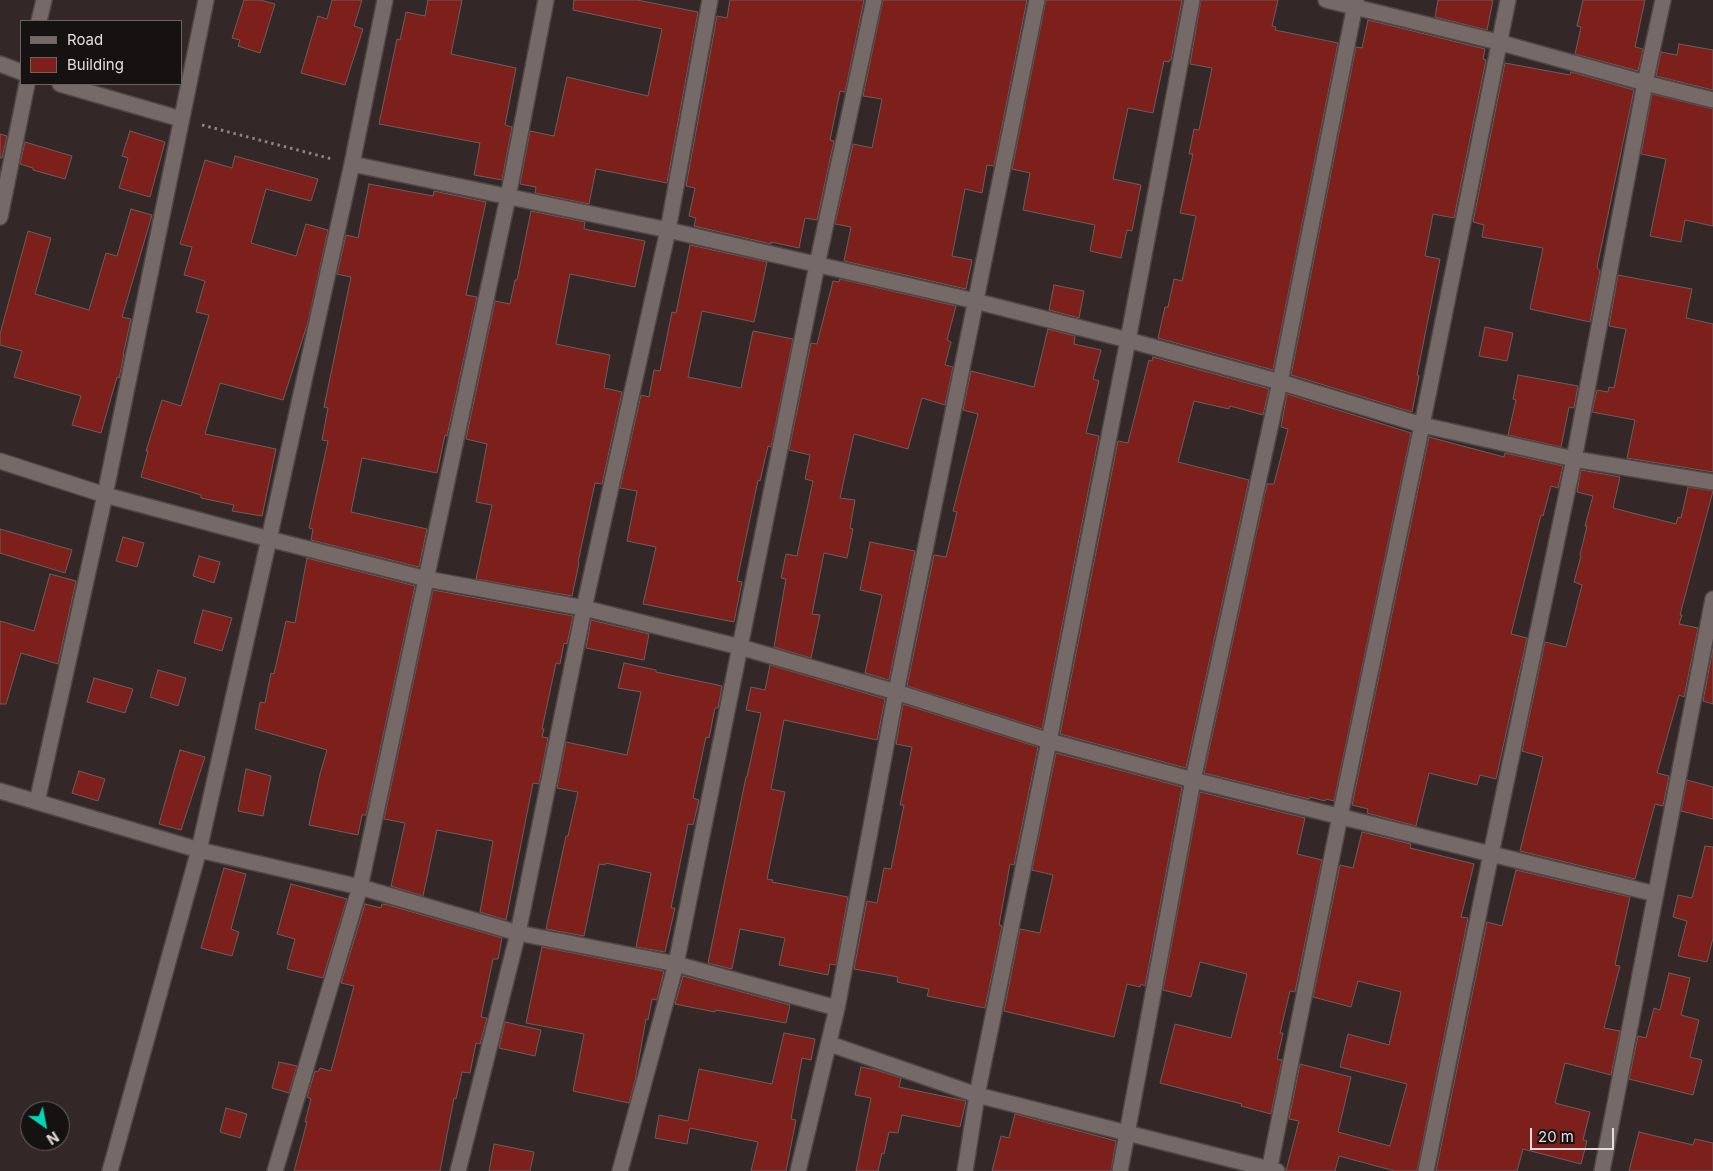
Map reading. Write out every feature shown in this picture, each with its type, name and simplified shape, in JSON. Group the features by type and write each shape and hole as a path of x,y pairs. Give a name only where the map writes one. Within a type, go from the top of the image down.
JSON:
{"street":[{"path":"39,20 44,0"},
{"path":"37,802 105,495 206,0"},
{"path":"110,1171 199,850 352,164 385,0"},
{"path":"275,1171 360,887 508,197 546,0"},
{"path":"458,1171 518,933 584,608 668,230 710,0"},
{"path":"620,1171 676,964 817,265 874,0"},
{"path":"798,1171 830,1044 896,692 1037,0"},
{"path":"965,1171 977,1095 1128,340 1192,0"},
{"path":"1326,0 1355,4 1713,100"},
{"path":"830,1044 977,1095 1272,1170 1340,816 1508,0"},
{"path":"1426,1171 1574,459 1645,83 1663,0"},
{"path":"1120,1171 1193,780 1280,382 1355,4"},
{"path":"0,64 20,72"},
{"path":"0,217 27,85"},
{"path":"63,85 181,119"},
{"path":"352,164 668,230 975,300 1280,382 1422,425 1574,459 1713,482"},
{"path":"0,461 105,495 269,539 427,579 584,608 740,647 896,692 1049,741 1193,780 1656,894"},
{"path":"1602,1171 1713,598"},
{"path":"0,791 199,850 360,887 518,933 676,964 837,1008"}],"path":[{"path":"181,119 352,164"}],"building":[{"path":"244,0 260,0 275,4 260,53 238,46 240,40 232,38"},
{"path":"332,0 362,0 354,26 363,29 345,85 301,73 318,16 327,19"},
{"path":"428,0 462,0 451,54 516,68 505,125 512,127 502,180 474,175 480,143 379,124 397,39 400,40 406,12 425,16"},
{"path":"574,0 637,0 698,12 667,183 596,169 589,204 535,193 536,187 520,184 530,131 554,136 567,77 648,96 662,29 573,10"},
{"path":"730,0 864,0 845,92 840,91 830,140 834,141 817,220 805,218 799,248 771,242 771,244 694,226 696,218 689,216 695,188 686,186 717,16 727,18"},
{"path":"883,0 1027,0 994,166 987,165 982,193 965,189 952,256 972,260 966,289 844,261 851,227 835,224 853,144 872,148 882,99 863,96"},
{"path":"1046,0 1182,0 1171,60 1169,62 1164,61 1153,113 1128,108 1113,179 1141,185 1132,231 1127,230 1121,258 1090,251 1095,225 1023,210 1030,173 1012,169"},
{"path":"1201,0 1278,0 1272,26 1276,27 1275,30 1338,43 1273,370 1158,338 1165,307 1168,307 1174,279 1182,281 1196,216 1180,213 1193,154 1189,154 1194,129 1199,130 1212,68 1190,64"},
{"path":"1438,0 1493,0 1487,30 1435,17"},
{"path":"1583,0 1645,0 1635,47 1643,49 1638,71 1575,54 1581,27 1577,26"},
{"path":"1368,20 1485,49 1483,59 1486,60 1454,218 1433,214 1425,256 1440,259 1417,375 1419,376 1412,412 1291,375 1356,47 1362,48"},
{"path":"1679,44 1713,50 1713,90 1656,76 1661,52 1677,55"},
{"path":"1505,63 1570,75 1571,72 1634,90 1597,267 1600,271 1590,322 1530,309 1543,248 1482,237 1484,225 1473,222"},
{"path":"1652,94 1713,109 1713,226 1685,220 1681,242 1650,236 1666,159 1641,154"},
{"path":"130,131 165,142 150,197 119,188 128,158 122,156"},
{"path":"0,134 7,136 2,158 0,158"},
{"path":"25,142 72,156 65,179 33,170 33,168 20,164"},
{"path":"235,156 318,179 311,201 266,189 251,243 296,256 306,224 328,230 308,322 283,400 220,383 205,434 276,449 262,516 232,511 234,505 201,498 201,495 141,477 148,451 146,451 162,400 181,406 209,315 196,312 205,281 184,275 192,247 180,244 205,160 232,168"},
{"path":"369,184 433,196 434,191 486,202 466,295 477,297 447,436 445,435 437,473 362,458 351,512 427,529 419,567 311,540 313,529 309,528 328,441 322,440 328,408 324,407 351,277 337,274 346,235 358,238"},
{"path":"131,209 152,215 122,317 131,319 119,378 117,377 101,433 72,425 81,396 14,377 22,351 0,345 0,334 28,231 51,238 35,294 89,310 106,253 117,256"},
{"path":"531,211 585,222 584,229 645,241 635,287 570,274 556,344 610,355 604,388 622,392 602,484 595,483 572,596 476,579 492,505 476,502 487,444 466,439 495,301 510,304 515,280 517,280"},
{"path":"690,245 767,262 754,322 702,311 688,377 741,388 753,331 793,339 771,447 768,446 760,481 758,480 737,581 742,582 734,622 643,604 656,547 627,541 637,491 620,488 641,395 649,397 654,370 660,371 672,312 676,313"},
{"path":"1618,275 1692,289 1686,318 1713,324 1713,472 1627,458 1635,420 1592,412 1597,390 1608,392 1609,387 1614,388 1626,329 1609,326"},
{"path":"840,279 956,306 947,340 951,342 945,365 953,367 945,405 922,398 908,449 854,434 840,498 855,500 850,528 853,529 847,558 824,553 812,614 820,615 811,658 774,647 786,579 781,578 786,554 797,556 813,481 805,479 810,455 789,450 811,343 817,344 833,281 839,282"},
{"path":"1054,285 1084,291 1079,318 1049,310"},
{"path":"1485,327 1513,333 1507,361 1479,356"},
{"path":"1048,329 1075,336 1074,344 1101,350 1093,379 1099,381 1086,433 1099,436 1042,729 907,686 934,555 946,557 957,512 953,511 978,414 963,410 971,371 1034,387"},
{"path":"1153,357 1269,389 1263,415 1230,406 1229,409 1194,401 1178,462 1249,480 1186,768 1060,734 1118,441 1128,443 1149,360 1152,361"},
{"path":"1518,375 1578,386 1574,408 1569,407 1561,447 1508,435 1516,400 1513,399"},
{"path":"1287,394 1411,433 1334,801 1310,797 1309,799 1204,773 1267,484 1274,484 1288,429 1281,427"},
{"path":"1429,437 1504,457 1505,453 1563,466 1558,488 1551,486 1543,516 1541,515 1511,634 1527,638 1496,779 1480,775 1477,785 1429,773 1416,826 1367,813 1368,809 1352,805"},
{"path":"1581,470 1620,477 1613,508 1676,524 1678,517 1681,518 1688,487 1713,491 1680,615 1682,615 1679,624 1698,628 1684,697 1679,695 1657,773 1669,776 1663,806 1655,804 1635,879 1520,851 1543,757 1522,751 1545,642 1566,647 1582,585 1574,582 1593,496 1577,492"},
{"path":"0,529 72,550 65,573 0,553"},
{"path":"123,537 144,543 137,567 116,561"},
{"path":"870,542 915,551 889,680 865,673 882,595 860,590"},
{"path":"199,556 220,562 214,583 193,576"},
{"path":"307,558 415,586 366,815 362,815 358,835 309,825 327,750 255,729 260,702 265,703 271,673 274,674 286,621 295,623"},
{"path":"50,574 76,581 58,664 21,653 6,704 0,704 0,621 34,631"},
{"path":"433,590 573,616 567,644 564,643 560,664 556,663 542,729 544,729 542,737 548,738 539,784 533,783 506,920 480,912 493,841 437,830 423,896 391,886 405,823 384,819"},
{"path":"203,610 232,618 222,651 194,643"},
{"path":"591,620 649,634 644,660 586,648"},
{"path":"1713,648 1713,704 1703,701"},
{"path":"624,663 722,686 709,738 706,737 693,798 699,800 693,825 688,824 671,908 675,908 665,952 636,947 651,873 606,863 605,865 599,864 584,936 546,929 566,836 568,836 578,792 557,788 566,742 627,755 641,692 618,688"},
{"path":"770,665 885,699 877,740 784,720 771,789 785,792 767,879 773,880 772,882 848,897 836,965 830,964 828,975 779,965 785,938 740,929 732,969 708,963 761,713 746,710 751,687 765,690"},
{"path":"158,670 186,678 178,706 150,697"},
{"path":"94,678 133,689 125,713 87,702"},
{"path":"903,704 1038,747 1014,865 1010,864 999,925 1002,926 985,1008 927,996 929,989 897,982 898,977 854,969 867,901 877,903 884,868 891,869 904,805 900,805 912,747 896,744"},
{"path":"180,750 205,757 181,830 159,824"},
{"path":"1056,753 1182,787 1145,986 1141,984 1140,987 1127,984 1114,1037 1004,1011 1020,929 1040,933 1053,875 1032,870"},
{"path":"246,769 271,776 263,816 238,811"},
{"path":"79,771 105,779 98,801 72,793"},
{"path":"1687,780 1713,787 1713,819 1681,811"},
{"path":"1200,792 1305,818 1297,854 1322,860 1295,992 1290,991 1280,1033 1283,1033 1277,1059 1282,1060 1271,1114 1241,1106 1242,1104 1160,1083 1175,1024 1231,1038 1247,974 1200,962 1191,997 1163,990"},
{"path":"1362,832 1411,844 1410,848 1474,864 1461,917 1468,918 1417,1171 1395,1171 1339,1156 1335,1171 1286,1171 1299,1121 1289,1119 1300,1064 1351,1077 1338,1132 1390,1146 1407,1084 1340,1067 1348,1034 1389,1045 1401,992 1358,981 1351,1007 1313,997 1340,865 1353,868"},
{"path":"1705,846 1713,847 1713,938 1707,962 1678,956 1687,921 1673,917 1678,895 1692,898"},
{"path":"224,868 246,874 231,929 239,932 232,956 201,948"},
{"path":"1516,870 1630,897 1615,965 1620,966 1604,1028 1620,1031 1611,1075 1565,1063 1555,1103 1590,1112 1583,1140 1587,1141 1581,1164 1523,1149 1517,1171 1436,1171 1487,922 1502,926"},
{"path":"291,884 347,899 323,978 287,969 295,939 277,934"},
{"path":"365,904 381,908 382,904 388,905 502,938 498,959 493,959 481,1017 487,1018 480,1044 476,1043 470,1073 462,1072 456,1099 454,1098 440,1171 294,1171 307,1122 305,1122 311,1099 307,1097 315,1071 318,1072 320,1068 331,1071 354,986 341,983"},
{"path":"542,947 664,971 657,1000 652,999 648,1020 646,1019 635,1081 629,1103 573,1091 584,1034 526,1023"},
{"path":"1669,973 1690,978 1681,1015 1699,1020 1690,1057 1702,1060 1693,1095 1629,1079 1638,1036 1646,1038 1654,1008 1660,1010"},
{"path":"683,976 790,1005 786,1023 675,1004"},
{"path":"505,1022 541,1030 535,1056 499,1048"},
{"path":"784,1033 815,1039 811,1060 802,1058 791,1119 796,1120 786,1171 751,1171 758,1142 690,1128 687,1144 655,1138 659,1115 688,1121 699,1069 772,1084"},
{"path":"279,1062 297,1066 289,1093 272,1088"},
{"path":"861,1067 901,1078 899,1087 966,1101 960,1127 902,1115 898,1133 889,1132 878,1171 856,1171 871,1098 855,1095"},
{"path":"226,1108 247,1114 240,1138 220,1132"},
{"path":"1015,1114 1116,1141 1111,1171 992,1171 1001,1136 1009,1138"},
{"path":"1639,1132 1693,1145 1695,1139 1713,1143 1713,1171 1629,1171"},
{"path":"494,1144 534,1152 530,1171 489,1171"}]}
